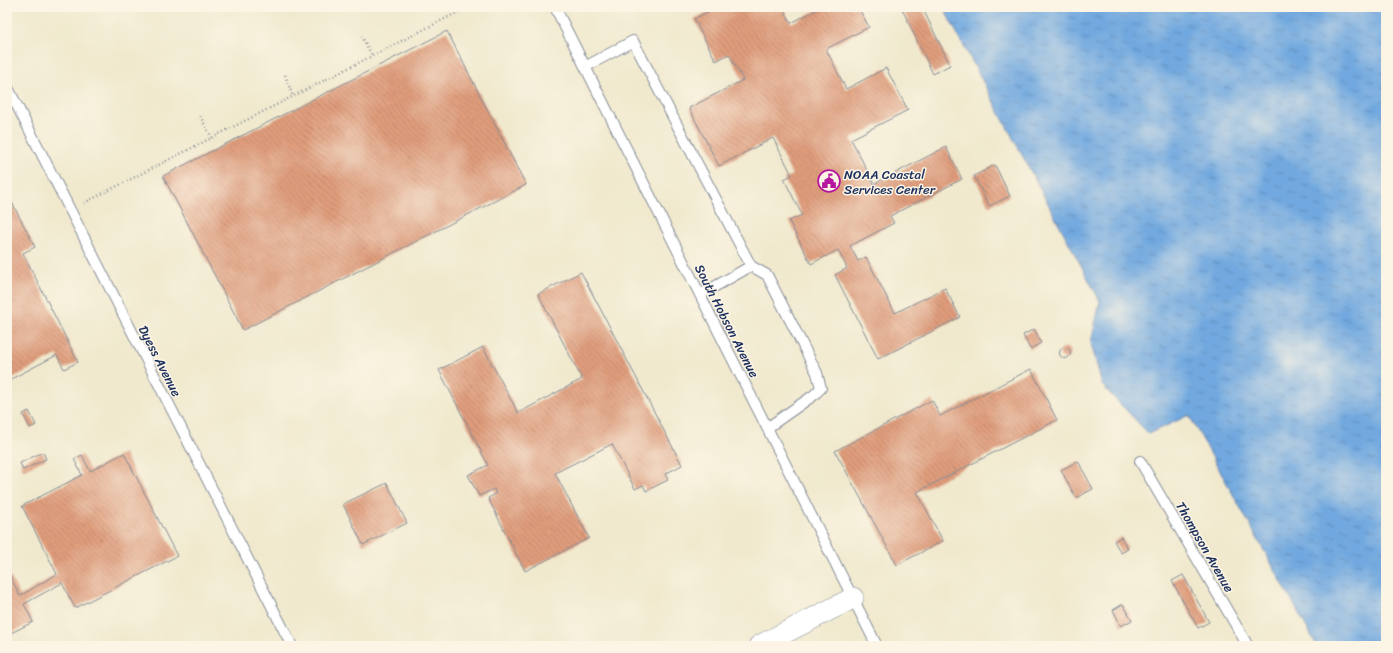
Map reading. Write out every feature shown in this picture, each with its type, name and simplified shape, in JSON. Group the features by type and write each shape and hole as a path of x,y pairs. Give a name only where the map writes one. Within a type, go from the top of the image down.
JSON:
{"street":[{"path":"759,646 853,598"}],"lane":[{"name":"South Hobson Avenue","path":"554,7 877,646"},
{"path":"585,67 633,41 751,266 767,275 817,373 821,388 814,395 767,428"},
{"name":"Dyess Avenue","path":"7,86 292,646"},
{"path":"700,295 751,266"},
{"name":"Thompson Avenue","path":"1140,461 1248,646"}],"path":[{"path":"70,210 468,7"},
{"path":"361,36 372,55"},
{"path":"285,75 293,97"},
{"path":"200,116 212,138"}],"water":[{"path":"943,7 1386,7 1386,646 1317,646 1189,415 1149,434 1102,385 1091,343 1100,301"}],"building":[{"name":"NOAA Coastal Services Center","path":"717,7 783,7 791,23 822,7 858,7 869,27 826,49 846,89 886,68 908,110 851,139 874,184 946,147 962,179 890,216 894,223 850,246 858,261 866,257 895,313 945,288 960,317 878,359 835,275 847,268 838,250 811,264 789,221 802,215 784,179 792,175 773,138 719,166 689,108 743,80 729,54 716,61 694,19"},
{"path":"906,7 922,7 950,65 933,74 902,9"},
{"path":"447,31 526,185 243,330 163,176"},
{"path":"995,165 1010,196 989,206 974,176"},
{"path":"7,193 35,247 23,253 78,362 64,369 57,355 7,381"},
{"path":"581,272 682,465 665,474 668,480 646,491 643,485 635,489 612,444 555,473 589,538 525,571 488,498 496,494 494,489 479,496 468,475 488,465 439,370 483,347 518,413 582,379 538,294"},
{"path":"1034,329 1041,343 1030,349 1023,335"},
{"path":"1065,347 1069,349 1071,353 1069,357 1065,359 1061,357 1059,353 1061,349"},
{"path":"1031,369 1057,420 917,492 943,541 897,565 835,451 932,400 940,416"},
{"path":"29,411 36,425 30,428 23,414"},
{"path":"43,452 46,459 23,470 20,463"},
{"path":"124,453 177,556 75,608 62,583 24,604 33,622 7,635 7,570 20,596 57,574 22,506 82,475 74,459 82,455 90,471"},
{"path":"1078,461 1093,489 1076,498 1061,470"},
{"path":"387,483 407,523 363,545 343,504"},
{"path":"1121,537 1128,549 1121,553 1114,541"},
{"path":"1183,575 1209,622 1198,628 1172,581"},
{"path":"1123,604 1132,620 1121,626 1113,610"}],"place":[{"name":"NOAA Coastal Services Center","path":"829,181"}]}
